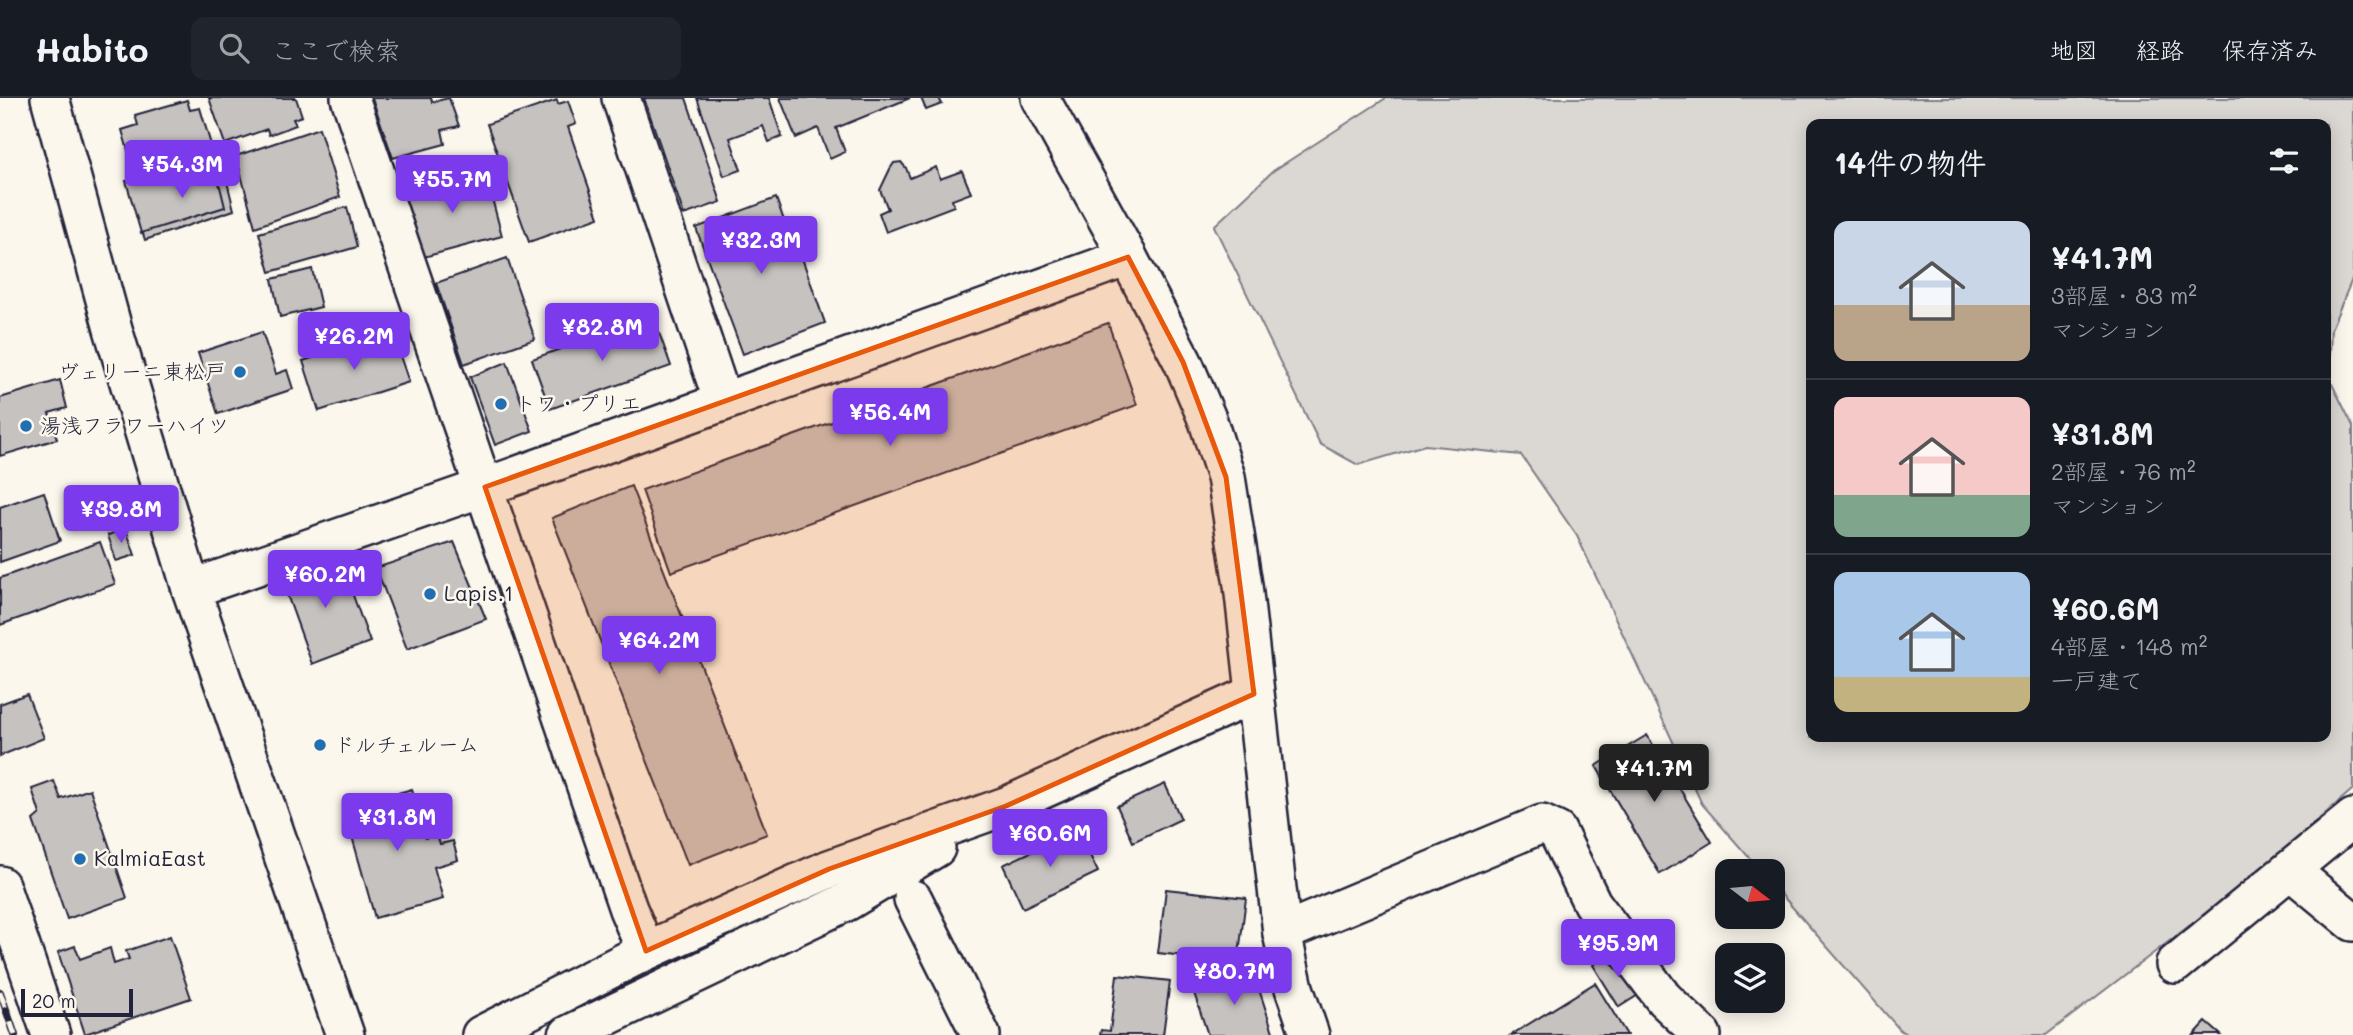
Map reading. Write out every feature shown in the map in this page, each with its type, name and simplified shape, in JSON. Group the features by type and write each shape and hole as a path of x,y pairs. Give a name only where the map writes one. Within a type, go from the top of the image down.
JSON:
{"street":[{"path":"50,98 113,329 191,589 345,1035"},
{"path":"350,98 628,909 646,951"},
{"path":"621,98 723,402"},
{"path":"1040,98 1183,362 1208,421 1226,477 1243,585 1282,933 1294,988 1310,1035"},
{"path":"191,589 485,488 1128,257"},
{"path":"481,1035 646,951 829,869 1006,806 1254,694"},
{"path":"568,1035 848,901 1006,806"},
{"path":"2175,964 2353,818"},
{"path":"1282,933 1542,824 1557,831 1592,903 1664,999 1702,1035"},
{"path":"2290,870 2353,922"},
{"path":"0,885 51,1035"},
{"path":"913,899 981,1035"}],"highlighted area":[{"path":"1128,257 1183,362 1226,477 1254,694 1006,806 829,869 646,951 485,487"}],"shaded area":[{"path":"1386,98 2353,98 2353,277 2331,329 2331,119 1806,119 1806,742 2331,742 2331,382 2353,426 2353,789 2252,878 2046,1035 1908,1035 1900,1030 1785,899 1785,859 1750,859 1702,804 1577,536 1521,455 1425,445 1358,465 1320,444 1214,226 1273,171"}],"building":[{"path":"209,98 296,98 302,116 293,119 296,125 269,135 267,129 225,144"},
{"path":"372,98 431,98 432,102 449,98 459,126 442,130 445,144 393,158"},
{"path":"644,98 686,98 721,202 684,215"},
{"path":"697,98 769,98 782,137 769,142 763,126 730,138 741,170 724,176"},
{"path":"780,98 910,98 836,128 845,152 830,159 818,128 796,138"},
{"path":"921,98 939,98 942,104 926,110"},
{"path":"187,100 190,110 200,108 214,155 136,178 122,130 138,125 135,115"},
{"path":"557,100 558,104 568,101 576,124 568,127 599,217 529,242 487,124"},
{"path":"319,128 340,197 255,227 236,156"},
{"path":"222,161 234,210 145,240 129,189"},
{"path":"214,162 225,207 141,233 126,181"},
{"path":"901,162 910,178 936,167 940,179 962,171 971,193 952,200 954,206 886,232 879,213 888,209 880,190 894,163"},
{"path":"485,172 502,236 420,258 402,194"},
{"path":"776,198 792,243 808,237 813,253 802,258 825,323 743,354 696,228"},
{"path":"347,207 357,247 270,272 259,233"},
{"path":"507,258 535,339 464,364 436,283"},
{"path":"312,269 321,307 280,317 272,279"},
{"path":"653,316 671,366 550,409 532,359"},
{"path":"1108,323 1137,405 671,572 642,490"},
{"name":"ヴェリーニ東松戸","path":"262,332 276,374 287,370 293,389 218,414 198,353"},
{"path":"383,334 391,355 399,353 409,382 319,411 303,361"},
{"name":"トワ・プリエ","path":"507,362 532,431 495,445 470,377"},
{"name":"湯浅フラワーハイツ","path":"60,380 67,408 49,413 57,439 0,456 0,398"},
{"path":"631,486 767,834 688,865 552,518"},
{"path":"44,492 60,541 0,562 0,507"},
{"path":"126,529 135,555 116,561 108,535"},
{"path":"100,542 115,584 0,625 0,578"},
{"name":"Lapis.1","path":"454,542 486,619 407,649 376,568"},
{"path":"339,557 370,642 312,664 281,578"},
{"path":"27,694 44,738 0,756 0,704"},
{"path":"1647,735 1712,842 1660,874 1596,766"},
{"name":"KalmiaEast","path":"54,781 61,799 90,789 127,898 67,919 33,820 40,814 32,789"},
{"path":"1165,784 1181,819 1133,842 1117,806"},
{"path":"412,789 425,838 437,834 440,844 453,841 458,860 434,867 443,899 375,918 344,808"},
{"path":"1078,830 1098,872 1023,908 1003,865"},
{"path":"1166,889 1246,898 1238,962 1158,953"},
{"path":"170,936 191,998 85,1034 58,952 75,946 80,959 110,948 114,964 129,959 126,951"},
{"path":"1616,950 1643,992 1619,1007 1593,965"},
{"path":"1253,971 1274,1035 1208,1035 1193,990"},
{"path":"1117,975 1170,981 1163,1035 1100,1035 1101,1030 1110,1031"},
{"path":"1595,983 1627,1035 1511,1035"},
{"path":"2206,1022 2221,1035 2194,1035"}],"railway":[{"path":"0,992 15,1035"}],"place":[{"name":"ヴェリーニ東松戸","path":"240,372"},
{"name":"トワ・プリエ","path":"501,404"},
{"name":"湯浅フラワーハイツ","path":"26,426"},
{"name":"Lapis.1","path":"430,594"},
{"name":"ドルチェルーム","path":"320,745"},
{"name":"KalmiaEast","path":"80,859"}]}
